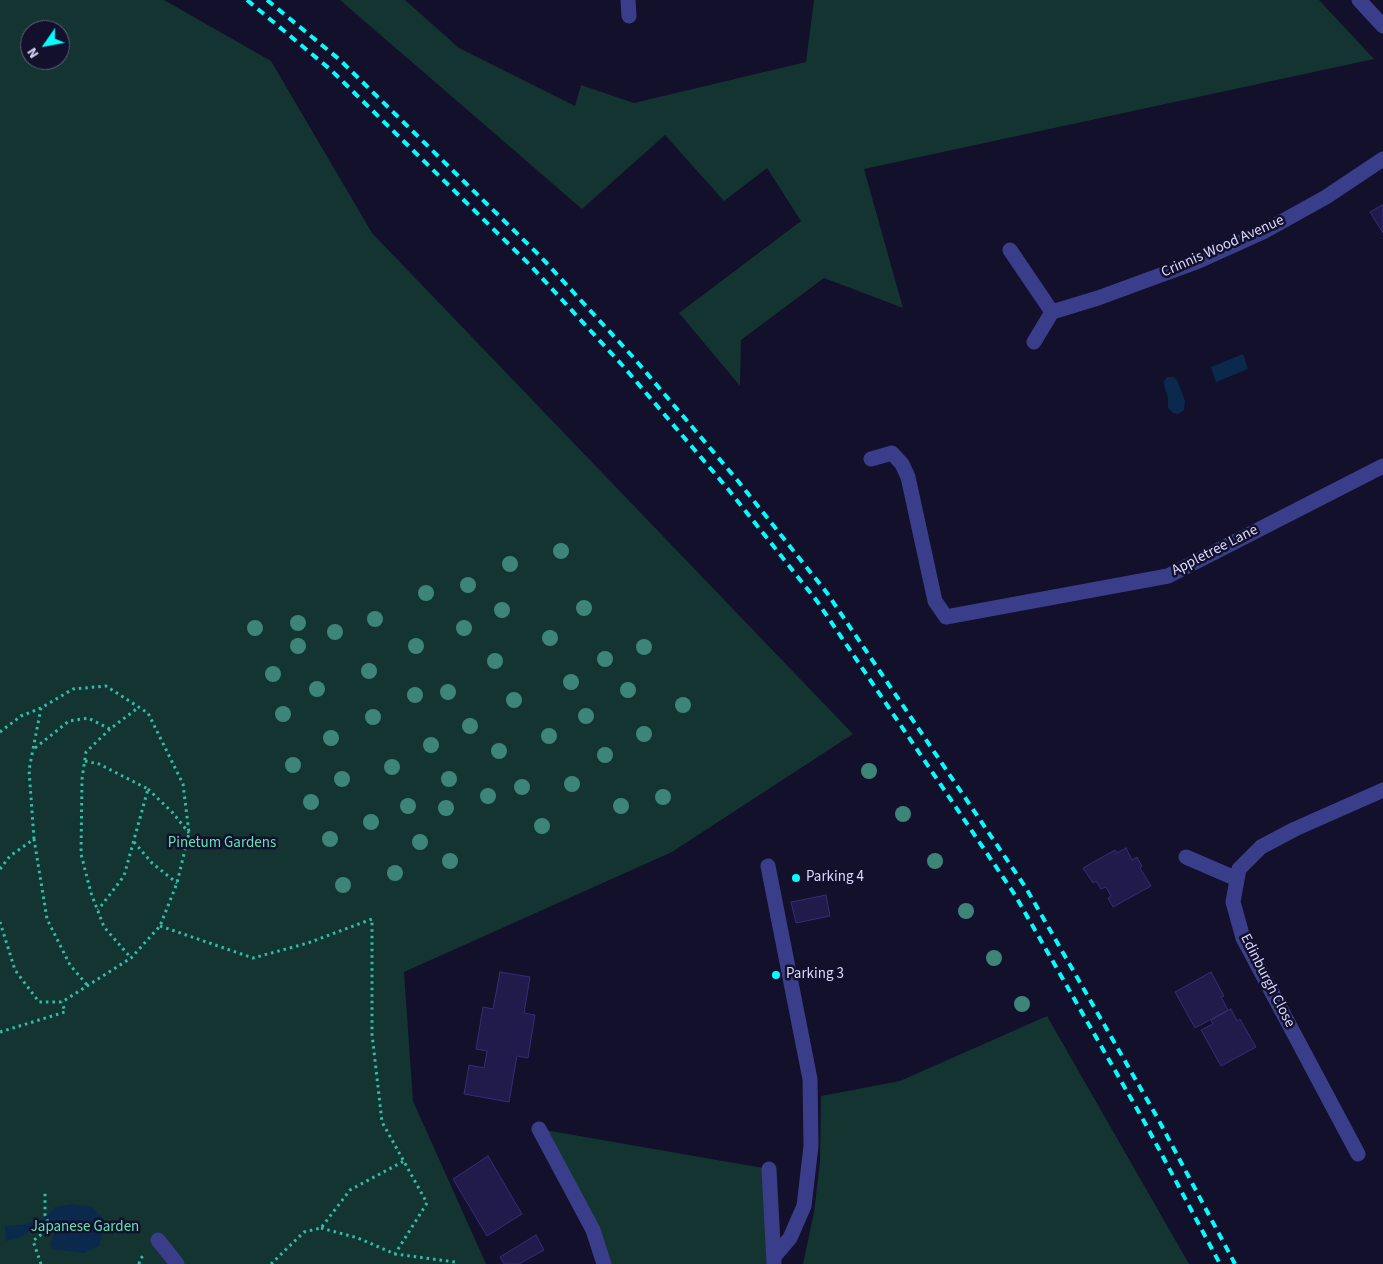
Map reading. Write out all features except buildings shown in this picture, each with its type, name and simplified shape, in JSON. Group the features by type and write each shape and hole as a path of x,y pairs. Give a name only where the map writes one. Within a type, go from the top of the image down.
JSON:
{"street":[{"path":"628,0 628,16"},
{"path":"1358,0 1383,26"},
{"name":"Crinnis Wood Avenue","path":"1052,312 1098,298 1198,261 1263,232 1326,197 1383,159"},
{"path":"1010,250 1052,312 1034,342"},
{"name":"Appletree Lane","path":"871,459 892,452 902,464 908,477 935,601 946,617 1168,576 1383,466"},
{"name":"Edinburgh Close","path":"1358,1154 1243,938 1233,902 1239,869 1261,847 1295,829 1383,790"},
{"path":"1186,857 1237,878"},
{"path":"768,866 810,1079 811,1146 804,1206 790,1238 774,1260"},
{"path":"539,1129 593,1230 604,1264"},
{"path":"770,1169 774,1260"},
{"path":"158,1240 177,1264"}],"path":[{"path":"0,732 22,716 41,708 73,690 106,686 148,713 183,784 189,833 177,884 160,926 131,958 62,1002 39,1002 15,970 0,922"},
{"path":"131,958 104,927 91,893 81,854 82,779 86,752 110,729 139,707"},
{"path":"41,708 29,770 34,839 47,919 70,965 88,986"},
{"path":"34,749 68,721 88,718 110,729"},
{"path":"85,762 99,764 148,789 172,812 189,833"},
{"path":"98,910 124,876 148,789"},
{"path":"0,869 10,856 34,839"},
{"path":"134,842 152,863 177,884"},
{"path":"160,926 253,958 308,943 372,919 372,1034 382,1122 427,1203 395,1254"},
{"path":"0,1032 65,1012 62,1002"},
{"path":"321,1228 350,1190 404,1162"},
{"path":"41,1264 33,1241 50,1227 44,1215 45,1192"},
{"path":"271,1264 304,1232 321,1228 358,1238 395,1254 455,1262 457,1264"}],"green space":[{"name":"Pinetum Gardens","path":"0,0 164,0 271,61 372,233 853,734 672,852 404,972 413,1101 486,1264 0,1264"},
{"path":"340,0 405,0 459,48 575,106 581,85 634,103 806,62 814,0 1319,0 1374,59 864,169 903,308 824,278 741,340 740,386 679,313 801,221 767,168 724,201 665,135 582,209"},
{"path":"1047,1016 1189,1264 803,1264 814,1212 820,1161 821,1096 900,1081"},
{"path":"539,1129 769,1169 774,1264 604,1264"}],"water":[{"path":"1243,354 1248,369 1216,382 1211,367"},
{"path":"1167,377 1174,377 1177,380 1185,401 1184,410 1178,414 1173,413 1168,408 1168,398 1164,385"},
{"path":"72,1204 92,1207 102,1217 104,1227 99,1246 84,1253 52,1249 50,1244 55,1232 54,1223 6,1241 5,1226 22,1225 41,1220 55,1207"}],"railway":[{"path":"247,0 331,70 530,265 623,366 728,489 817,601 1015,895 1145,1123 1220,1264"},
{"path":"267,0 340,60 540,256 633,357 738,481 827,593 1026,888 1157,1117 1235,1264"}],"place":[{"name":"Parking 4","path":"796,878"},
{"name":"Parking 3","path":"776,975"}],"park label":[{"name":"Japanese Garden","path":"85,1228"}]}
